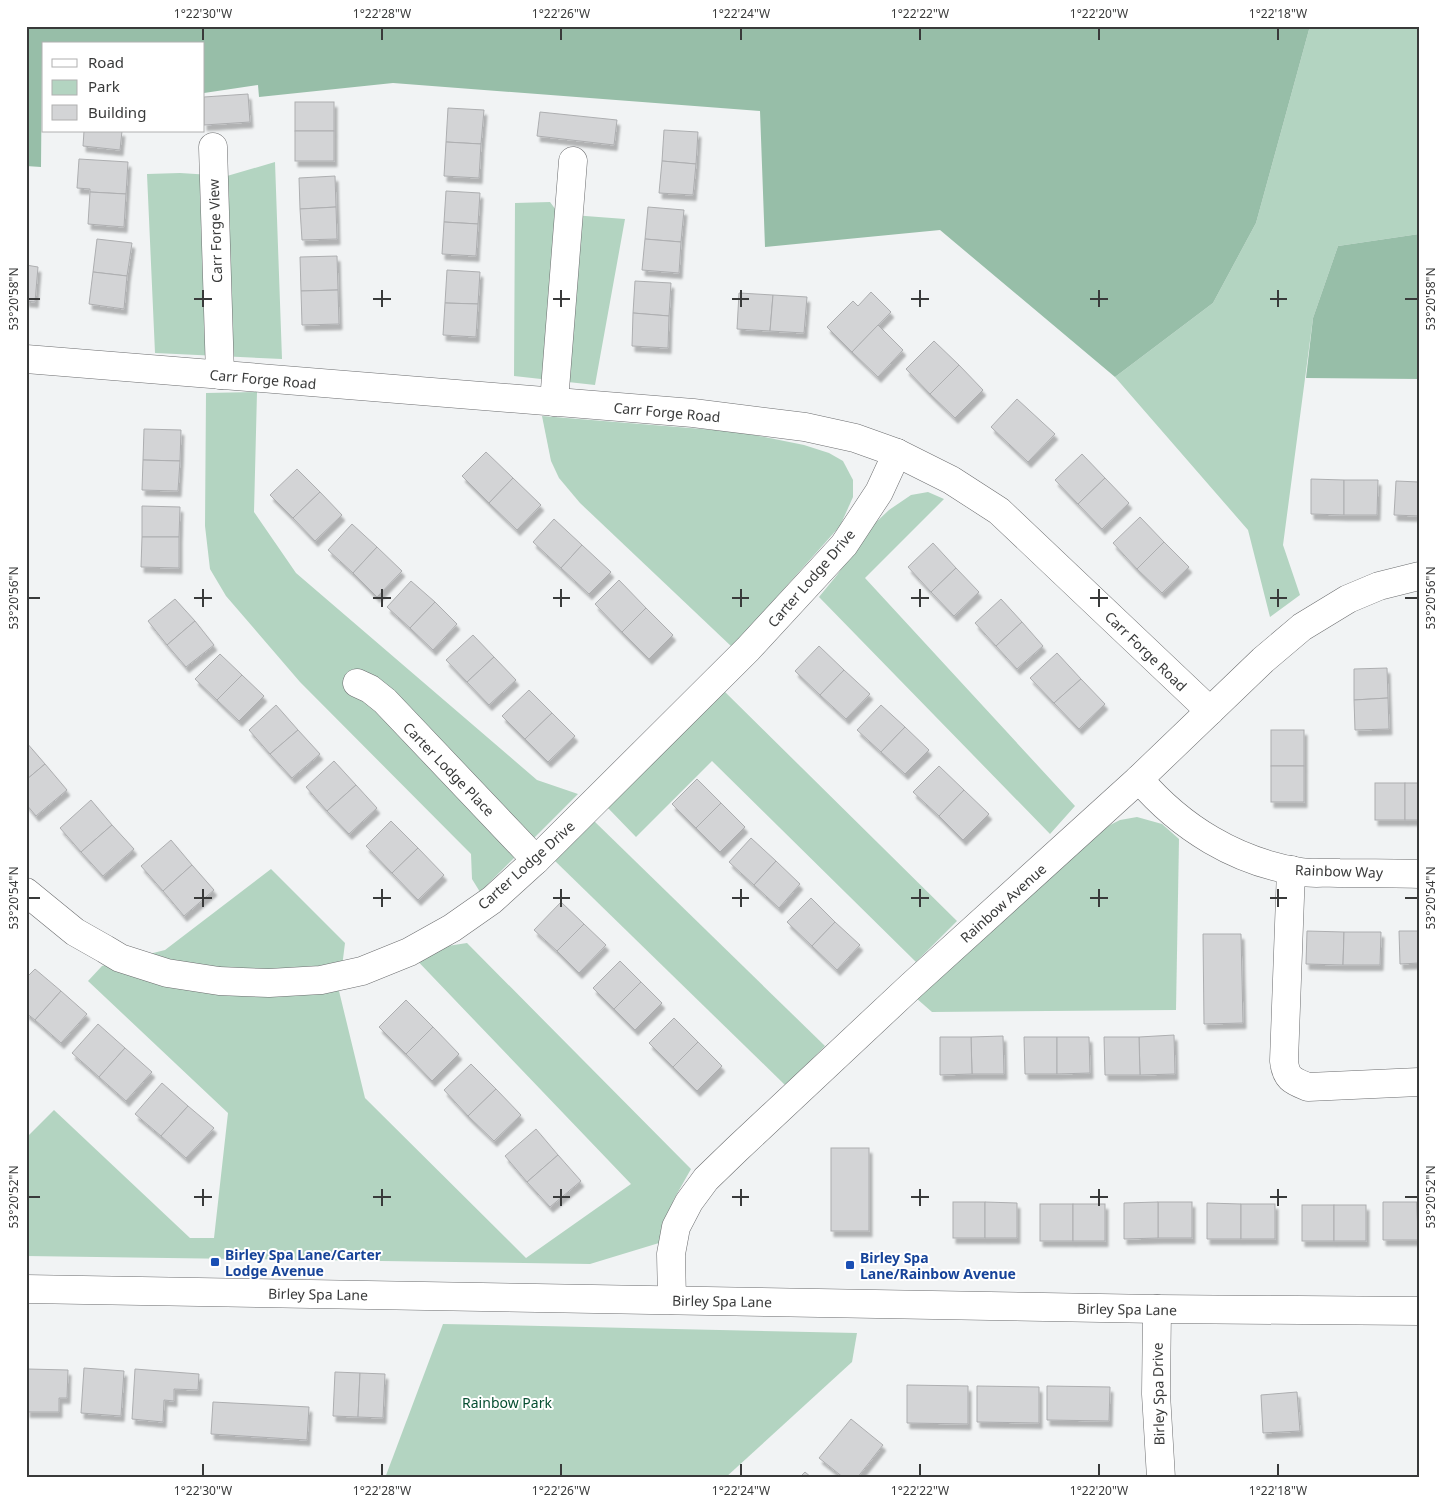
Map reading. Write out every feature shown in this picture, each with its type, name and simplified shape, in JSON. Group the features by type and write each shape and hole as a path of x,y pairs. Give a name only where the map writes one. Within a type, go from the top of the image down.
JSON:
{"street":[{"name":"Carr Forge View","path":"213,147 220,375"},
{"path":"554,402 573,161"},
{"name":"Carr Forge Road","path":"26,359 693,413 805,427 855,438 897,453 952,480 999,511 1210,711"},
{"name":"Carter Lodge Drive","path":"26,892 76,932 120,958 167,974 242,982 269,983 321,980 362,971 409,952 452,928 492,900 536,860 748,649 844,545 879,492 897,453"},
{"name":"Rainbow Avenue","path":"672,1300 671,1254 676,1227 688,1202 706,1180 737,1149 916,981 1139,779 1262,660 1302,627 1348,599 1379,586 1419,576"},
{"name":"Carter Lodge Place","path":"357,683 370,689 385,701 536,860"},
{"name":"Rainbow Way","path":"1139,779 1157,801 1204,837 1235,854 1302,872 1419,874"},
{"path":"1291,870 1285,1073 1294,1082 1308,1087 1419,1082"},
{"name":"Birley Spa Lane","path":"26,1289 1157,1309 1419,1311"},
{"name":"Birley Spa Drive","path":"1157,1309 1156,1394 1161,1478"}],"green space":[{"path":"26,26 1310,26 1256,223 1213,303 1115,377 940,230 765,247 760,111 393,83 259,97 258,85 205,93 205,42 42,42 41,167 26,166"},
{"path":"1310,26 1419,26 1419,234 1338,246 1313,318 1283,545 1300,595 1270,617 1248,530 1115,377 1213,303 1256,223"},
{"path":"275,162 282,359 155,353 147,174 180,173 227,176"},
{"path":"550,202 559,214 625,219 595,385 514,376 515,203"},
{"path":"1419,234 1419,379 1306,378 1313,318 1338,246"},
{"path":"257,392 254,512 296,573 537,780 578,794 480,892 472,879 471,854 300,682 226,596 210,569 205,526 206,393"},
{"path":"542,416 739,432 804,445 829,453 843,461 853,480 853,497 840,526 732,647 580,503 559,478 551,461"},
{"path":"928,492 944,499 865,578 1075,806 1050,834 819,597 872,526 889,510 911,495"},
{"path":"723,690 957,921 916,962 712,761 636,837 607,807"},
{"path":"1137,817 1162,824 1179,839 1176,1010 932,1012 916,998 1102,829 1120,820"},
{"path":"593,820 825,1046 786,1086 554,860"},
{"path":"271,869 345,943 339,991 365,1098 526,1258 631,1184 409,952 467,943 691,1169 674,1199 659,1243 590,1264 26,1256 26,1138 54,1110 190,1238 214,1238 228,1113 88,981 102,966 165,950"},
{"name":"Rainbow Park","path":"443,1324 857,1333 852,1362 725,1478 385,1478"}],"building":[{"path":"248,94 250,122 205,125 205,97"},
{"path":"295,102 334,102 334,131 295,131"},
{"path":"448,108 484,110 481,144 446,142"},
{"path":"540,112 617,120 614,145 537,136"},
{"path":"664,130 698,132 696,164 662,161"},
{"path":"295,131 334,131 334,161 295,161"},
{"path":"84,132 122,132 120,150 83,146"},
{"path":"446,142 481,144 479,178 444,176"},
{"path":"79,159 128,162 126,194 90,192 90,189 77,188"},
{"path":"662,161 696,164 693,195 659,193"},
{"path":"335,176 336,207 300,209 299,178"},
{"path":"446,191 480,193 478,224 444,222"},
{"path":"90,192 126,194 124,227 88,224"},
{"path":"336,207 337,239 302,240 300,209"},
{"path":"648,207 684,210 681,242 645,239"},
{"path":"444,222 478,224 476,256 442,254"},
{"path":"97,239 132,243 127,276 93,272"},
{"path":"645,239 681,242 679,273 642,270"},
{"path":"337,256 338,290 301,291 300,257"},
{"path":"26,265 38,267 35,302 26,301"},
{"path":"447,270 480,272 478,304 445,303"},
{"path":"93,272 127,276 124,309 89,304"},
{"path":"635,281 671,283 669,316 633,313"},
{"path":"338,290 339,324 302,325 301,291"},
{"path":"871,292 891,312 852,352 827,327 853,301 858,306"},
{"path":"739,293 773,295 770,331 737,329"},
{"path":"773,295 807,297 804,333 770,331"},
{"path":"445,303 478,304 476,337 443,335"},
{"path":"633,313 669,316 668,348 632,346"},
{"path":"878,325 903,350 878,377 852,352"},
{"path":"934,341 959,365 930,394 906,369"},
{"path":"959,365 983,390 955,418 930,394"},
{"path":"1017,399 1055,434 1028,462 991,427"},
{"path":"144,429 181,430 180,461 143,460"},
{"path":"486,452 513,478 489,503 462,476"},
{"path":"1082,454 1105,478 1078,504 1055,480"},
{"path":"143,460 180,461 178,491 142,490"},
{"path":"297,469 320,492 293,518 270,495"},
{"path":"513,478 541,505 517,530 489,503"},
{"path":"1105,478 1129,503 1102,529 1078,504"},
{"path":"1311,479 1344,480 1344,515 1311,514"},
{"path":"1344,480 1378,480 1377,515 1344,515"},
{"path":"1396,481 1419,482 1419,516 1394,515"},
{"path":"320,492 342,515 315,541 293,518"},
{"path":"142,506 180,507 179,537 142,537"},
{"path":"1140,517 1164,542 1137,569 1113,543"},
{"path":"554,519 582,545 561,568 533,542"},
{"path":"352,524 377,547 353,573 328,550"},
{"path":"142,537 179,537 179,568 141,567"},
{"path":"1164,542 1189,567 1162,593 1137,569"},
{"path":"933,543 956,568 931,592 908,567"},
{"path":"582,545 611,572 589,594 561,568"},
{"path":"377,547 402,571 377,597 353,573"},
{"path":"956,568 979,592 954,616 931,592"},
{"path":"619,580 646,608 622,632 595,604"},
{"path":"411,581 435,602 410,628 387,607"},
{"path":"175,599 195,621 167,645 148,621"},
{"path":"1001,599 1022,622 996,646 975,623"},
{"path":"435,602 457,624 433,650 410,628"},
{"path":"646,608 673,635 649,659 622,632"},
{"path":"195,621 214,645 186,667 167,645"},
{"path":"1022,622 1043,646 1017,669 996,646"},
{"path":"473,635 494,657 467,682 446,660"},
{"path":"819,646 844,670 820,695 795,671"},
{"path":"1057,653 1081,679 1054,703 1030,678"},
{"path":"220,654 242,675 217,700 195,679"},
{"path":"494,657 516,680 489,705 467,682"},
{"path":"1387,668 1388,698 1354,700 1354,669"},
{"path":"844,670 870,694 846,719 820,695"},
{"path":"242,675 264,696 239,721 217,700"},
{"path":"1081,679 1105,704 1079,729 1054,703"},
{"path":"529,690 552,713 525,739 502,716"},
{"path":"1388,698 1389,729 1355,730 1354,700"},
{"path":"276,705 298,730 270,754 249,730"},
{"path":"881,705 905,727 881,752 857,730"},
{"path":"552,713 575,736 548,762 525,739"},
{"path":"905,727 929,750 905,774 881,752"},
{"path":"298,730 320,754 292,778 270,754"},
{"path":"1271,730 1304,730 1304,766 1271,766"},
{"path":"26,742 45,764 26,780"},
{"path":"334,761 356,785 327,811 306,787"},
{"path":"45,764 67,790 36,816 26,804 26,780"},
{"path":"939,766 964,790 939,816 913,792"},
{"path":"1271,766 1304,766 1304,802 1271,802"},
{"path":"697,779 721,803 696,828 672,804"},
{"path":"1375,783 1405,783 1405,820 1375,820"},
{"path":"1405,783 1419,783 1419,820 1405,820"},
{"path":"356,785 377,808 349,834 327,811"},
{"path":"964,790 989,814 963,840 939,816"},
{"path":"91,800 112,825 81,852 60,828"},
{"path":"721,803 745,827 720,852 696,828"},
{"path":"391,821 418,848 392,873 366,846"},
{"path":"112,825 134,849 103,876 81,852"},
{"path":"751,838 776,861 754,885 729,862"},
{"path":"171,840 192,865 163,891 141,866"},
{"path":"418,848 444,875 418,900 392,873"},
{"path":"776,861 800,884 779,908 754,885"},
{"path":"192,865 214,890 184,916 163,891"},
{"path":"811,898 835,922 812,946 787,922"},
{"path":"561,902 584,924 557,951 534,930"},
{"path":"835,922 860,945 837,970 812,946"},
{"path":"584,924 606,945 579,973 557,951"},
{"path":"1307,931 1344,932 1343,965 1306,964"},
{"path":"1399,931 1419,931 1419,963 1400,964"},
{"path":"1344,932 1381,932 1380,965 1343,965"},
{"path":"1203,934 1241,934 1243,1023 1204,1024"},
{"path":"620,961 641,982 614,1009 593,988"},
{"path":"35,969 61,991 35,1020 26,1013 26,978"},
{"path":"641,982 662,1003 635,1030 614,1009"},
{"path":"61,991 87,1014 61,1043 35,1020"},
{"path":"406,1000 433,1027 406,1054 379,1027"},
{"path":"674,1018 698,1042 673,1067 649,1043"},
{"path":"98,1024 125,1048 99,1077 72,1053"},
{"path":"433,1027 459,1054 432,1081 406,1054"},
{"path":"1174,1035 1175,1074 1140,1075 1139,1037"},
{"path":"1003,1036 1004,1074 972,1074 971,1037"},
{"path":"940,1037 971,1037 972,1074 940,1075"},
{"path":"1024,1037 1057,1037 1057,1074 1025,1074"},
{"path":"1057,1037 1089,1037 1090,1073 1057,1074"},
{"path":"1104,1037 1139,1037 1140,1075 1105,1075"},
{"path":"698,1042 722,1066 697,1091 673,1067"},
{"path":"125,1048 152,1072 126,1101 99,1077"},
{"path":"471,1064 496,1089 468,1116 444,1090"},
{"path":"162,1083 188,1106 161,1136 135,1114"},
{"path":"496,1089 521,1115 494,1141 468,1116"},
{"path":"188,1106 214,1128 186,1158 161,1136"},
{"path":"536,1129 558,1155 527,1182 505,1156"},
{"path":"831,1148 869,1148 869,1231 831,1231"},
{"path":"558,1155 581,1181 550,1207 527,1182"},
{"path":"953,1202 985,1202 985,1238 953,1238"},
{"path":"985,1202 1017,1203 1017,1238 985,1238"},
{"path":"1158,1202 1192,1202 1192,1238 1158,1238"},
{"path":"1158,1202 1158,1238 1124,1239 1124,1203"},
{"path":"1383,1202 1417,1202 1418,1240 1383,1240"},
{"path":"1417,1202 1419,1202 1419,1240 1418,1240"},
{"path":"1207,1203 1241,1204 1241,1239 1207,1239"},
{"path":"1040,1204 1073,1204 1073,1241 1040,1241"},
{"path":"1073,1204 1105,1204 1105,1241 1073,1241"},
{"path":"1241,1204 1275,1204 1275,1239 1241,1239"},
{"path":"1302,1205 1334,1205 1334,1241 1302,1241"},
{"path":"1334,1205 1366,1205 1366,1241 1334,1241"},
{"path":"84,1368 124,1371 121,1416 81,1413"},
{"path":"28,1369 68,1370 67,1398 59,1398 59,1412 27,1412"},
{"path":"135,1369 199,1374 198,1390 174,1389 174,1401 164,1400 163,1422 132,1419"},
{"path":"335,1372 360,1373 358,1417 333,1416"},
{"path":"360,1373 385,1374 383,1418 358,1417"},
{"path":"907,1385 968,1386 968,1424 907,1423"},
{"path":"977,1386 1039,1387 1039,1423 977,1422"},
{"path":"1047,1386 1110,1387 1109,1421 1047,1420"},
{"path":"1297,1392 1300,1431 1263,1433 1261,1395"},
{"path":"213,1402 309,1407 307,1440 211,1434"},
{"path":"851,1419 883,1445 857,1478 844,1478 819,1458"},
{"path":"805,1472 812,1478 799,1478"}],"place":[{"name":"Birley Spa Lane/Carter Lodge Avenue","path":"215,1262"},
{"name":"Birley Spa Lane/Rainbow Avenue","path":"850,1265"}]}
